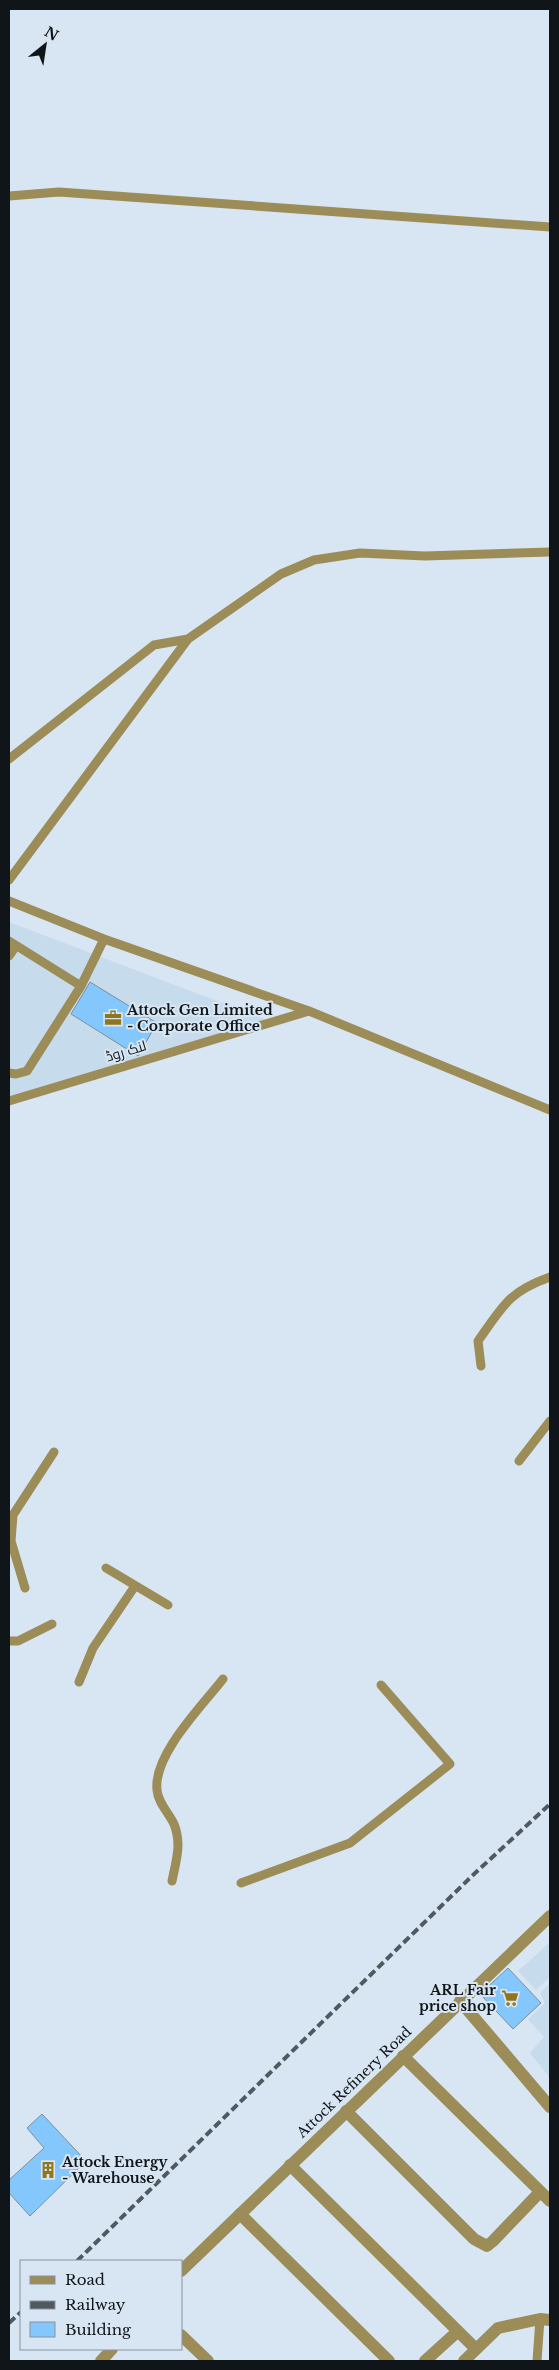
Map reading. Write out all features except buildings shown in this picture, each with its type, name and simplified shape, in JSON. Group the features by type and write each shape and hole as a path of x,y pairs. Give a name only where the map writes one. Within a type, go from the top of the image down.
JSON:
{"street":[{"name":"Attock Refinery Road","path":"182,2270 346,2110 550,1916"},
{"path":"460,2001 550,2106"},
{"path":"403,2056 550,2201"},
{"path":"346,2110 474,2239 487,2246 540,2192"},
{"path":"290,2165 476,2349"},
{"path":"240,2214 389,2361"},
{"path":"464,2361 498,2328 545,2319"},
{"path":"425,2361 458,2331"},
{"path":"182,2336 208,2361"},
{"path":"101,2361 111,2350"}],"lane":[{"path":"9,196 59,192 79,193 550,227"},
{"path":"9,880 188,639 281,574 314,560 360,554 425,556 550,552"},
{"path":"9,760 154,644 188,639"},
{"path":"9,901 104,939 309,1011 550,1110"},
{"path":"9,1073 16,1074 27,1071 81,986 104,939"},
{"path":"9,956 12,943 81,986"},
{"name":"لنک روڈ","path":"9,1101 309,1011"},
{"path":"481,1366 478,1341 508,1299 528,1285 550,1277"},
{"path":"520,1461 550,1421"},
{"path":"25,1588 11,1541 13,1515 54,1452"},
{"path":"106,1568 168,1605"},
{"path":"79,1682 93,1648 135,1586"},
{"path":"9,1642 18,1641 52,1624"},
{"path":"172,1881 180,1846 174,1825 157,1790 160,1771 167,1751 222,1679"},
{"path":"241,1883 350,1843 450,1764 381,1686"},
{"path":"537,2361 545,2319"}],"shaded area":[{"path":"9,922 267,1020 9,1102"},
{"path":"548,1944 550,1946 550,1977 536,1990 518,1971"},
{"path":"550,1983 550,2078 530,2053 544,2037 528,2019 545,2003 540,1993"}],"railway":[{"path":"78,2260 473,1875 550,1804"},
{"path":"9,2323 20,2313"}],"place":[{"name":"Attock Gen Limited - Corporate Office","path":"113,1018"},
{"name":"ARL Fair price shop","path":"510,1998"},
{"name":"Attock Energy - Warehouse","path":"48,2170"}]}
